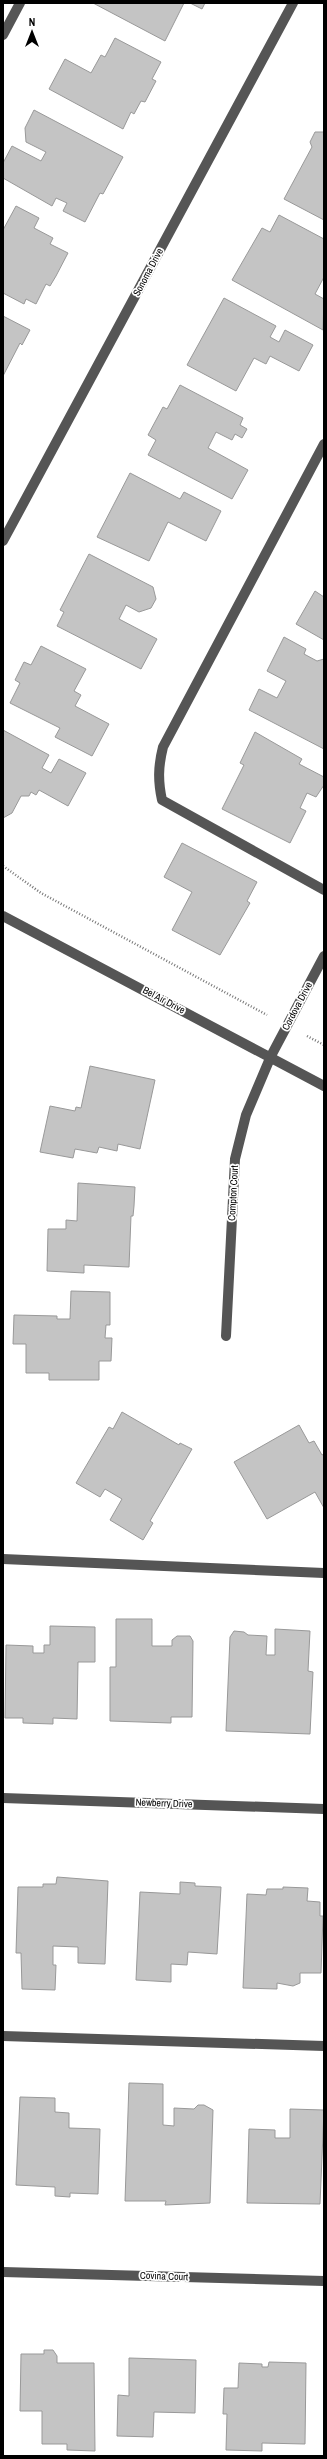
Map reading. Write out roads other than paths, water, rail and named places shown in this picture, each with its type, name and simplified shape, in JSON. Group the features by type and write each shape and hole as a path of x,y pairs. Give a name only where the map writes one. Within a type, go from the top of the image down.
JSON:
{"street":[{"path":"3,35 20,3"},
{"name":"Sonoma Drive","path":"3,541 293,3"},
{"path":"324,444 163,748 158,765 158,780 162,800 324,890"},
{"name":"Bel Air Drive","path":"3,916 271,1056 324,1086"},
{"name":"Cordova Drive","path":"271,1056 324,956"},
{"name":"Compton Court","path":"226,1336 235,1159 246,1115 271,1056"},
{"path":"3,1559 324,1573"},
{"name":"Newberry Drive","path":"3,1798 324,1808"},
{"path":"3,2036 324,2046"},
{"name":"Covina Court","path":"3,2272 324,2281"}]}
